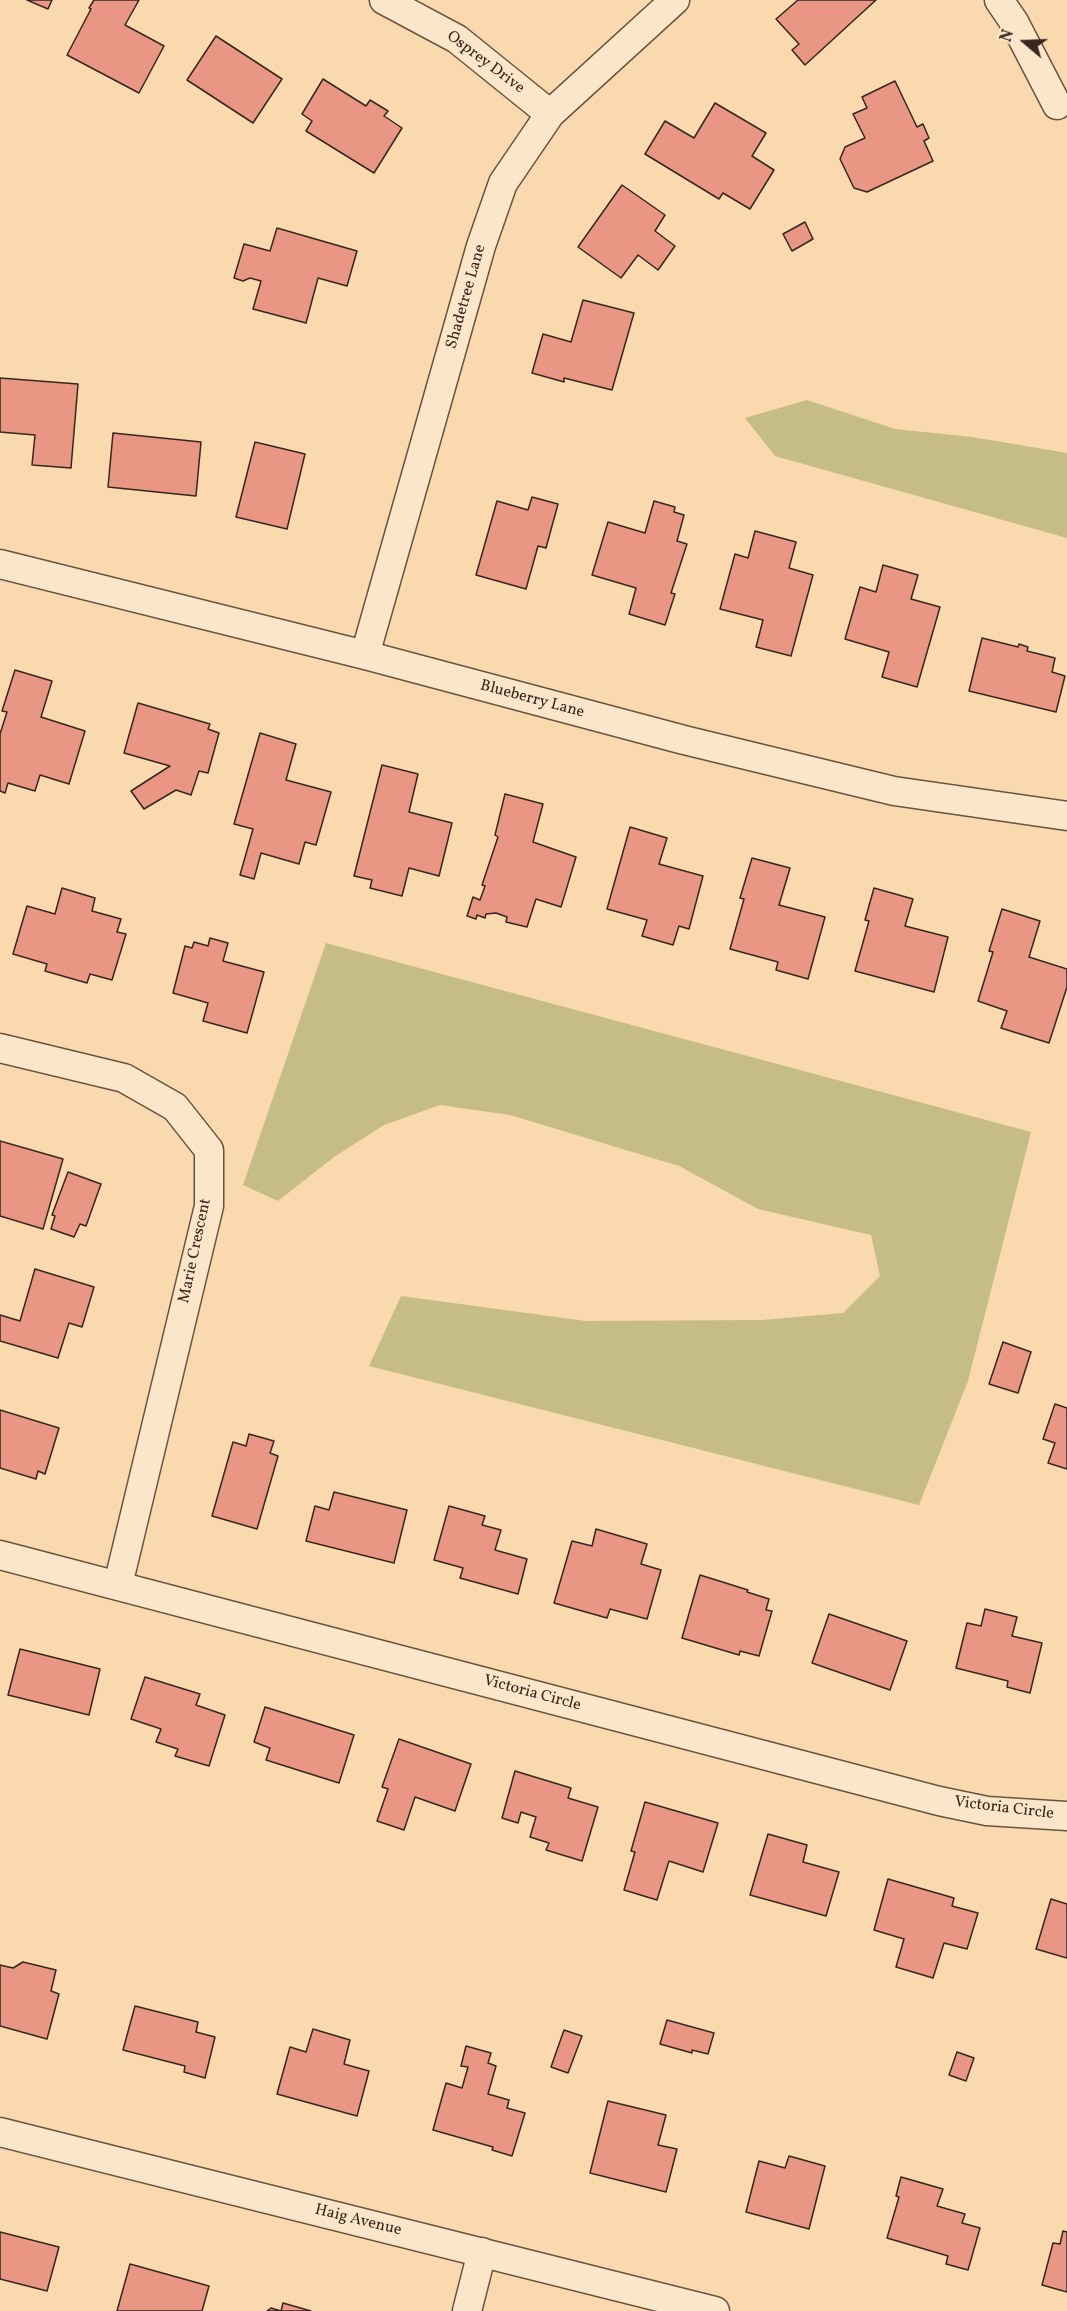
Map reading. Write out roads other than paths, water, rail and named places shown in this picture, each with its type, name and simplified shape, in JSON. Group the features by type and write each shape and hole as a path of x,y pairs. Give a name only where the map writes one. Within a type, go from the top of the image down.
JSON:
{"street":[{"name":"Osprey Drive","path":"384,0 457,39 550,114"},
{"name":"Shadetree Lane","path":"365,655 484,236 503,183 550,114 675,0"},
{"path":"999,0 1014,22 1057,105"},
{"name":"Blueberry Lane","path":"0,564 365,655 684,741 894,791 1067,816"},
{"name":"Marie Crescent","path":"0,1048 124,1078 175,1107 209,1150 208,1206 118,1585"},
{"name":"Victoria Circle","path":"0,1555 939,1801 987,1810 1067,1816"},
{"name":"Haig Avenue","path":"0,2132 715,2311"},
{"path":"467,2311 482,2252"}]}
